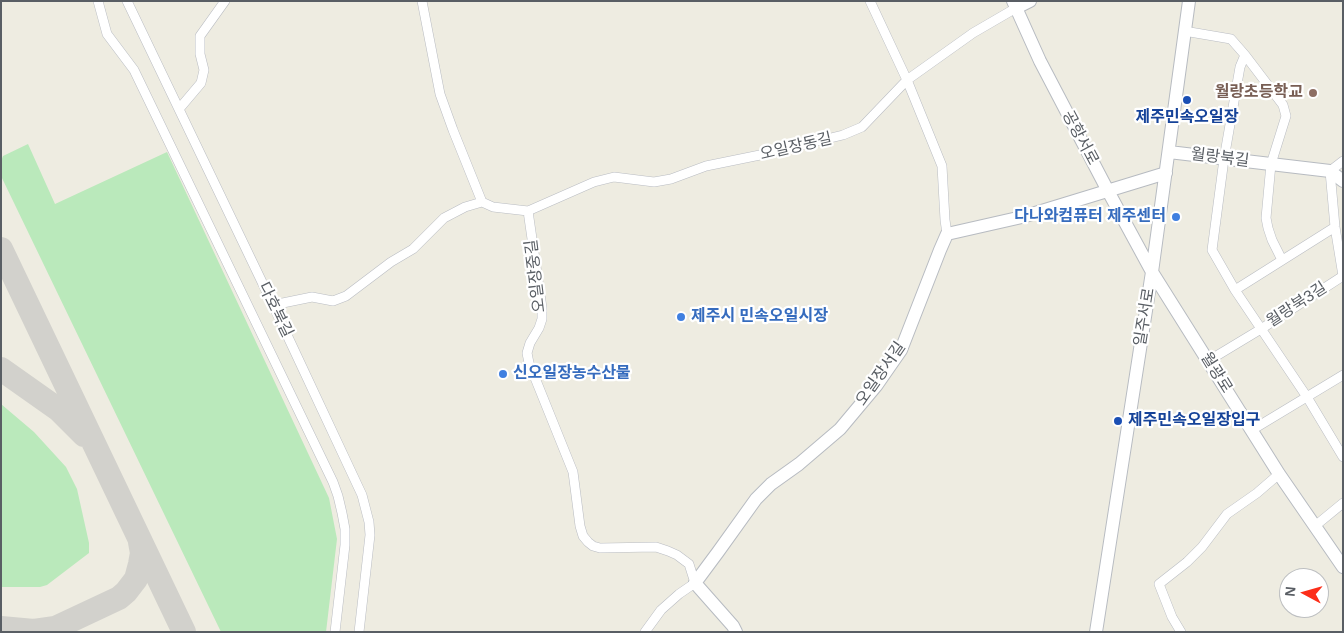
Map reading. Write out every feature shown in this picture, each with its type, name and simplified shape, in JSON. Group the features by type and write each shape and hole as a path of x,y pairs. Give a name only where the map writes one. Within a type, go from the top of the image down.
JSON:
{"street":[{"path":"98,1 107,34 137,76 333,482 345,529 345,545 335,632"},
{"name":"다호북길","path":"127,1 362,495 369,522 370,535 358,632"},
{"path":"179,109 201,83 204,70 200,54 200,36 225,1"},
{"path":"422,1 440,94 482,202"},
{"path":"870,1 907,80 942,166 947,234 1022,217 1166,173"},
{"name":"오일장동길","path":"528,211 594,182 614,177 654,182 671,179 706,166 843,136 862,128 907,80 1014,5 1030,1"},
{"name":"일주서로","path":"1096,632 1152,272 1189,1"},
{"name":"공항서로","path":"1014,5 1040,61 1152,272"},
{"name":"월랑북길","path":"1184,31 1231,39 1283,105 1286,116 1271,164 1266,218 1270,234 1282,260"},
{"name":"월랑북3길","path":"1245,55 1240,67 1224,159 1212,250 1235,290 1261,329"},
{"name":"월랑북길","path":"1169,152 1330,171"},
{"path":"1343,161 1330,171 1343,181"},
{"name":"월랑북3길","path":"1208,361 1343,276 1335,227 1330,171"},
{"path":"273,305 312,297 333,301 346,296 391,262 413,249 444,218 465,206 482,202 493,207 528,211"},
{"name":"오일장중길","path":"528,211 542,308 542,319 530,343 529,362 573,472 583,536 588,542 600,548 656,547 677,555 689,564 695,583 734,626 736,632"},
{"path":"1235,290 1335,227"},
{"name":"오일장서길","path":"645,632 661,610 695,583 756,499 771,484 799,464 840,429 876,386 901,350 947,234"},
{"name":"월광로","path":"1152,272 1280,474 1343,567"},
{"path":"1261,329 1341,452"},
{"path":"1252,430 1343,375"},
{"path":"1181,632 1172,616 1159,584 1187,562 1202,547 1227,514 1280,474"},
{"path":"1315,526 1343,503"}],"green space":[{"path":"28,144 55,204 167,152 329,498 337,539 326,632 221,632 1,176 3,156"},
{"path":"1,404 34,432 66,467 77,489 89,543 89,553 47,585 40,587 1,587"}],"taxiway":[{"path":"1,249 184,632"},
{"path":"1,369 59,410 84,435"},
{"path":"1,628 34,631 55,628 119,598 136,579 142,553 140,542"}],"place":[{"name":"월랑초등학교","path":"1313,93"},
{"name":"제주민속오일장","path":"1187,100"},
{"name":"다나와컴퓨터 제주센터","path":"1176,217"},
{"name":"제주시 민속오일시장","path":"681,317"},
{"name":"신오일장농수산물","path":"503,374"},
{"name":"제주민속오일장입구","path":"1118,421"}]}
